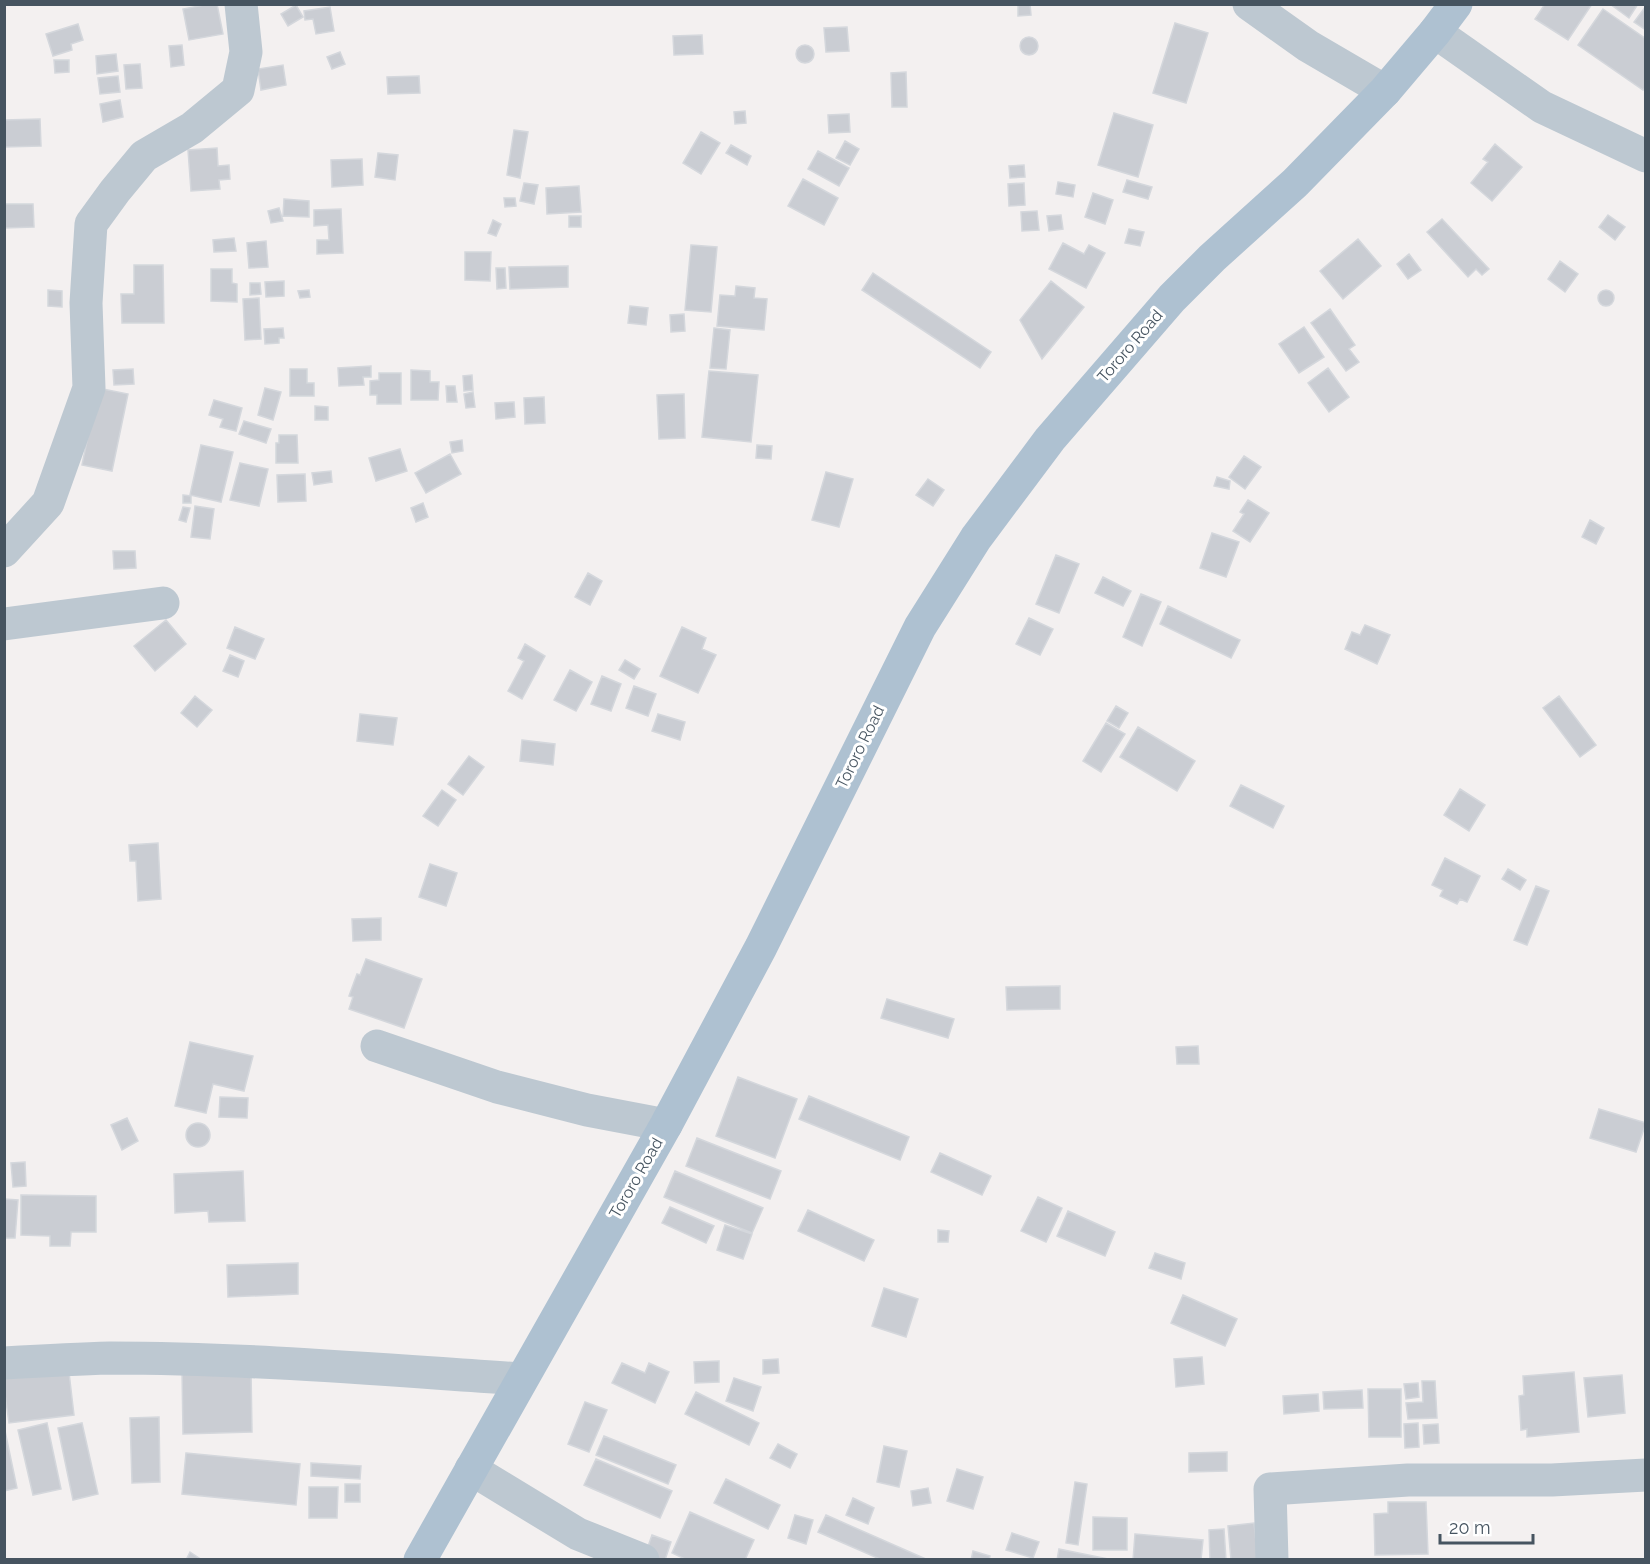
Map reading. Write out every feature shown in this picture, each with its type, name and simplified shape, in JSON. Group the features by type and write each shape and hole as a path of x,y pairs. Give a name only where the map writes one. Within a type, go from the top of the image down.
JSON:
{"main road":[{"name":"Tororo Road","path":"420,1560 666,1125 761,947 920,627 976,538 1050,439 1172,298 1212,258 1295,183 1385,91 1456,4"}],"street":[{"path":"4,551 48,503 89,388 86,303 91,224 144,156 192,128 238,90 246,52 241,4"},
{"path":"1249,4 1308,46 1385,91"},
{"path":"1435,32 1542,107 1646,156"},
{"path":"4,624 163,603"},
{"path":"376,1046 497,1087 587,1110 666,1125"},
{"path":"4,1363 108,1358 190,1360 349,1367 521,1379"},
{"path":"471,1469 578,1534 643,1560"},
{"path":"1272,1560 1270,1489 1408,1480 1552,1480 1646,1475"}],"building":[{"path":"217,4 223,34 189,40 183,9"},
{"path":"1018,4 1030,4 1031,15 1018,16"},
{"path":"1545,4 1592,4 1568,40 1535,19"},
{"path":"1610,4 1638,4 1629,18"},
{"path":"296,5 303,17 288,26 281,14"},
{"path":"1646,6 1646,30 1634,22"},
{"path":"330,7 334,31 316,34 313,19 305,20 304,11"},
{"path":"1603,9 1646,39 1646,87 1643,90 1578,45"},
{"path":"1175,23 1208,33 1186,103 1153,93"},
{"path":"78,24 83,40 71,44 72,50 53,56 46,34"},
{"path":"847,27 849,51 826,52 824,28"},
{"path":"702,35 703,54 674,55 673,36"},
{"path":"1025,37 1033,37 1038,42 1036,53 1025,55 1020,50 1020,42"},
{"path":"182,45 184,65 171,67 169,46"},
{"path":"801,45 809,45 814,50 812,61 801,63 796,58 796,50"},
{"path":"340,52 345,64 332,69 327,57"},
{"path":"116,54 118,71 97,74 96,56"},
{"path":"54,60 69,60 69,72 55,73"},
{"path":"140,64 142,88 126,89 124,65"},
{"path":"283,65 286,85 261,90 258,69"},
{"path":"906,72 907,107 892,107 891,73"},
{"path":"118,76 120,92 100,94 98,78"},
{"path":"419,76 420,93 388,94 387,77"},
{"path":"120,100 123,117 103,122 100,104"},
{"path":"745,111 746,123 735,124 734,112"},
{"path":"1114,113 1153,125 1138,177 1098,165"},
{"path":"849,114 850,132 829,133 828,115"},
{"path":"40,119 41,146 4,147 4,120"},
{"path":"514,130 528,132 520,178 507,175"},
{"path":"701,132 720,143 701,174 683,163"},
{"path":"845,141 859,149 850,165 836,158"},
{"path":"1495,144 1522,167 1492,201 1471,183 1488,162 1483,159"},
{"path":"731,145 751,156 747,165 726,153"},
{"path":"217,148 218,166 229,165 230,179 219,180 220,189 191,191 188,150"},
{"path":"818,151 849,168 839,186 808,169"},
{"path":"378,153 398,155 395,180 375,177"},
{"path":"362,159 363,185 332,187 331,160"},
{"path":"1024,165 1025,177 1010,178 1009,166"},
{"path":"803,179 838,198 824,225 788,206"},
{"path":"1127,180 1152,187 1148,199 1123,192"},
{"path":"1058,182 1075,185 1073,197 1056,194"},
{"path":"524,183 538,185 534,204 520,201"},
{"path":"1024,183 1025,205 1009,206 1008,184"},
{"path":"579,186 581,212 547,214 546,188"},
{"path":"1093,193 1113,200 1105,224 1085,217"},
{"path":"504,198 515,198 516,206 505,207"},
{"path":"284,199 309,201 309,217 283,216"},
{"path":"4,204 33,204 34,227 4,228"},
{"path":"279,208 283,221 271,223 268,211"},
{"path":"341,209 343,253 317,254 317,240 329,240 328,225 314,226 314,210"},
{"path":"1037,211 1039,230 1022,231 1021,212"},
{"path":"1061,215 1063,229 1049,231 1047,216"},
{"path":"1608,215 1625,227 1615,240 1599,227"},
{"path":"569,216 581,216 581,227 569,227"},
{"path":"1442,219 1489,269 1482,275 1476,269 1468,277 1427,232"},
{"path":"493,220 501,224 496,236 488,233"},
{"path":"1129,229 1144,232 1140,246 1125,243"},
{"path":"234,238 236,251 214,252 213,240"},
{"path":"1358,239 1381,266 1343,299 1320,271"},
{"path":"266,241 268,267 249,268 247,243"},
{"path":"1063,243 1084,254 1089,245 1105,253 1086,288 1049,269"},
{"path":"691,245 717,247 711,312 685,310"},
{"path":"465,252 491,252 490,281 465,280"},
{"path":"1409,254 1421,270 1408,279 1397,264"},
{"path":"1560,261 1578,274 1565,292 1548,279"},
{"path":"134,265 163,265 164,323 122,323 121,294 134,294"},
{"path":"568,266 568,287 510,289 509,267"},
{"path":"496,268 505,268 506,288 497,289"},
{"path":"211,269 232,269 232,283 237,284 237,302 211,301"},
{"path":"873,273 991,352 980,368 862,290"},
{"path":"284,281 284,296 266,297 265,282"},
{"path":"1051,281 1084,307 1042,359 1020,320"},
{"path":"250,283 260,283 261,294 250,295"},
{"path":"736,286 755,288 754,298 767,299 764,330 717,326 720,295 735,296"},
{"path":"48,290 62,291 62,307 48,306"},
{"path":"309,290 310,297 300,298 298,291"},
{"path":"1606,290 1612,292 1614,298 1612,304 1606,306 1600,304 1598,298 1600,292"},
{"path":"259,298 261,339 245,340 243,299"},
{"path":"630,306 648,308 646,325 628,323"},
{"path":"1330,309 1355,345 1349,349 1359,362 1346,371 1311,323"},
{"path":"684,314 685,331 671,332 670,315"},
{"path":"1304,327 1324,357 1299,373 1279,344"},
{"path":"283,328 284,338 279,338 279,343 265,344 264,329"},
{"path":"714,328 730,330 726,369 710,368"},
{"path":"371,366 371,377 363,377 364,385 339,386 338,368"},
{"path":"1328,368 1349,397 1329,412 1308,383"},
{"path":"133,369 134,384 114,385 113,370"},
{"path":"290,369 307,369 307,383 314,383 314,396 290,396"},
{"path":"411,370 430,371 430,382 439,382 438,400 411,400"},
{"path":"709,371 758,375 751,442 702,437"},
{"path":"379,373 401,373 401,404 377,404 377,395 370,395 370,381 379,380"},
{"path":"472,375 473,390 464,391 463,376"},
{"path":"446,386 455,386 457,402 447,402"},
{"path":"98,388 128,394 112,471 82,465"},
{"path":"265,388 281,392 273,420 258,415"},
{"path":"473,392 475,407 466,408 464,394"},
{"path":"684,394 685,438 659,439 657,395"},
{"path":"544,397 545,423 525,424 524,398"},
{"path":"214,400 242,408 236,431 220,427 223,419 209,415"},
{"path":"514,402 515,417 496,419 495,403"},
{"path":"315,406 328,407 328,420 315,420"},
{"path":"244,421 271,429 266,443 239,434"},
{"path":"279,435 297,435 298,463 276,463 276,443 279,443"},
{"path":"462,440 463,451 452,453 450,442"},
{"path":"201,445 233,452 221,502 190,495"},
{"path":"757,445 772,446 771,459 756,458"},
{"path":"400,449 407,471 376,481 369,458"},
{"path":"450,454 461,474 426,493 415,473"},
{"path":"1244,456 1261,467 1245,489 1229,477"},
{"path":"240,463 268,469 259,506 230,500"},
{"path":"331,471 332,482 314,485 312,473"},
{"path":"826,472 853,479 839,527 812,520"},
{"path":"305,474 306,501 278,502 277,475"},
{"path":"1217,477 1230,481 1229,489 1214,486"},
{"path":"928,479 944,490 933,506 916,495"},
{"path":"183,495 191,496 191,503 183,503"},
{"path":"1248,500 1269,513 1250,542 1233,531 1244,514 1240,512"},
{"path":"423,503 428,517 416,522 411,508"},
{"path":"195,506 214,509 210,539 191,537"},
{"path":"183,507 190,508 186,522 179,520"},
{"path":"1590,520 1604,528 1596,544 1582,537"},
{"path":"1212,533 1239,542 1226,577 1200,568"},
{"path":"113,551 135,551 136,568 114,569"},
{"path":"1056,555 1079,564 1059,613 1036,604"},
{"path":"588,573 602,581 590,605 575,597"},
{"path":"1103,577 1131,591 1123,606 1095,593"},
{"path":"1141,594 1161,602 1142,646 1123,637"},
{"path":"1168,606 1240,640 1231,658 1160,624"},
{"path":"1029,618 1053,629 1040,655 1016,644"},
{"path":"166,620 186,644 155,671 134,646"},
{"path":"1365,625 1390,635 1377,664 1345,649 1352,632 1360,635"},
{"path":"235,627 264,639 255,659 227,648"},
{"path":"682,627 706,638 702,649 716,655 698,693 660,676"},
{"path":"525,644 545,656 522,699 508,691 524,661 518,658"},
{"path":"230,655 244,661 238,677 223,671"},
{"path":"625,660 640,669 634,679 619,670"},
{"path":"570,670 592,682 576,711 554,700"},
{"path":"602,676 621,684 611,711 591,704"},
{"path":"634,686 656,694 648,716 626,708"},
{"path":"195,696 212,710 197,727 181,713"},
{"path":"1559,696 1596,745 1580,757 1543,708"},
{"path":"1116,706 1128,713 1119,728 1107,721"},
{"path":"360,714 397,718 393,745 357,741"},
{"path":"658,714 685,722 680,740 652,731"},
{"path":"1106,723 1125,734 1101,772 1083,761"},
{"path":"1138,727 1195,761 1177,791 1120,757"},
{"path":"522,740 555,744 553,765 520,761"},
{"path":"469,756 484,767 463,795 448,784"},
{"path":"1241,785 1284,806 1273,828 1230,806"},
{"path":"1460,789 1485,805 1469,831 1444,815"},
{"path":"442,790 456,800 438,826 423,816"},
{"path":"158,843 161,899 138,901 136,861 130,861 129,845"},
{"path":"1445,858 1480,876 1467,902 1460,899 1457,904 1440,896 1443,890 1432,885"},
{"path":"430,864 457,873 446,906 419,897"},
{"path":"1508,869 1526,880 1520,890 1502,879"},
{"path":"1536,886 1549,891 1527,945 1514,940"},
{"path":"381,918 381,940 353,941 352,919"},
{"path":"366,959 422,979 404,1028 349,1009 353,997 349,996 357,974 360,975"},
{"path":"1060,986 1060,1009 1007,1010 1006,987"},
{"path":"887,999 954,1019 948,1038 881,1018"},
{"path":"190,1042 253,1056 244,1091 213,1084 206,1113 175,1106"},
{"path":"1198,1046 1199,1064 1177,1064 1176,1047"},
{"path":"738,1077 797,1099 775,1158 716,1136"},
{"path":"809,1096 909,1137 900,1160 799,1119"},
{"path":"220,1097 248,1098 247,1118 219,1117"},
{"path":"1599,1109 1646,1123 1636,1152 1590,1138"},
{"path":"127,1118 138,1141 122,1150 111,1125"},
{"path":"198,1123 206,1127 210,1135 206,1143 198,1147 190,1143 186,1135 190,1127"},
{"path":"697,1138 781,1171 770,1199 686,1166"},
{"path":"940,1153 991,1176 982,1195 931,1172"},
{"path":"25,1162 26,1186 13,1187 11,1163"},
{"path":"243,1171 245,1221 209,1222 208,1211 175,1213 174,1174"},
{"path":"675,1171 763,1208 752,1233 664,1197"},
{"path":"21,1195 96,1196 96,1232 71,1232 70,1246 50,1246 50,1236 21,1235"},
{"path":"1038,1197 1062,1208 1046,1242 1021,1231"},
{"path":"4,1199 18,1200 15,1238 4,1238"},
{"path":"670,1207 714,1226 706,1243 662,1223"},
{"path":"808,1210 874,1240 864,1261 798,1231"},
{"path":"1068,1211 1115,1232 1105,1256 1057,1236"},
{"path":"725,1225 752,1234 743,1259 717,1250"},
{"path":"938,1230 949,1231 948,1242 938,1242"},
{"path":"1155,1253 1185,1263 1181,1279 1149,1268"},
{"path":"298,1263 298,1294 228,1297 227,1265"},
{"path":"884,1288 918,1299 906,1337 872,1326"},
{"path":"1183,1295 1237,1319 1225,1346 1171,1323"},
{"path":"1202,1357 1204,1384 1176,1387 1174,1359"},
{"path":"778,1359 779,1373 763,1374 763,1360"},
{"path":"719,1361 719,1382 695,1383 694,1362"},
{"path":"622,1363 645,1373 649,1363 669,1372 655,1403 612,1383"},
{"path":"68,1364 74,1415 9,1423 4,1372"},
{"path":"251,1369 252,1432 183,1434 182,1370"},
{"path":"1574,1372 1579,1432 1527,1437 1527,1429 1521,1430 1519,1396 1524,1395 1523,1376"},
{"path":"1622,1375 1625,1413 1588,1417 1584,1378"},
{"path":"734,1378 761,1387 753,1411 726,1401"},
{"path":"1422,1381 1435,1381 1437,1418 1408,1419 1406,1403 1423,1402"},
{"path":"1418,1383 1419,1397 1406,1399 1404,1384"},
{"path":"1368,1389 1401,1389 1401,1437 1369,1437"},
{"path":"1362,1390 1363,1408 1324,1409 1323,1392"},
{"path":"696,1392 759,1423 749,1445 685,1414"},
{"path":"1318,1394 1319,1411 1284,1414 1283,1396"},
{"path":"585,1402 607,1410 589,1452 568,1444"},
{"path":"159,1417 160,1482 132,1483 130,1418"},
{"path":"47,1423 61,1489 33,1495 18,1430"},
{"path":"82,1423 98,1494 73,1500 58,1428"},
{"path":"1418,1423 1419,1447 1405,1448 1404,1424"},
{"path":"1438,1424 1439,1443 1424,1444 1423,1425"},
{"path":"4,1426 17,1488 4,1491"},
{"path":"604,1436 676,1465 668,1484 596,1455"},
{"path":"778,1444 797,1454 790,1468 770,1458"},
{"path":"884,1446 907,1451 899,1487 877,1482"},
{"path":"1227,1452 1227,1471 1189,1472 1189,1453"},
{"path":"186,1453 300,1464 296,1505 182,1494"},
{"path":"596,1459 672,1491 660,1518 584,1485"},
{"path":"311,1463 361,1466 360,1479 311,1476"},
{"path":"957,1469 983,1477 973,1509 947,1501"},
{"path":"726,1479 780,1505 768,1529 714,1503"},
{"path":"1075,1482 1087,1484 1078,1545 1066,1543"},
{"path":"345,1484 360,1484 360,1502 345,1502"},
{"path":"309,1487 338,1487 337,1518 309,1518"},
{"path":"928,1488 931,1503 913,1506 911,1491"},
{"path":"853,1498 874,1508 868,1524 846,1515"},
{"path":"1388,1502 1426,1502 1428,1554 1375,1555 1374,1514 1388,1513"},
{"path":"690,1512 754,1540 745,1560 687,1560 672,1553"},
{"path":"795,1515 813,1520 806,1544 788,1538"},
{"path":"826,1515 928,1560 882,1560 818,1532"},
{"path":"1093,1517 1127,1518 1127,1550 1093,1550"},
{"path":"1254,1523 1258,1560 1231,1560 1228,1526"},
{"path":"1224,1529 1226,1560 1210,1560 1209,1530"},
{"path":"1012,1533 1039,1542 1033,1558 1006,1550"},
{"path":"1135,1534 1203,1540 1201,1560 1133,1560"},
{"path":"652,1535 671,1542 665,1560 645,1555"},
{"path":"1059,1549 1113,1560 1057,1560"},
{"path":"973,1551 990,1556 989,1560 971,1560"},
{"path":"190,1552 202,1560 186,1560"}]}
